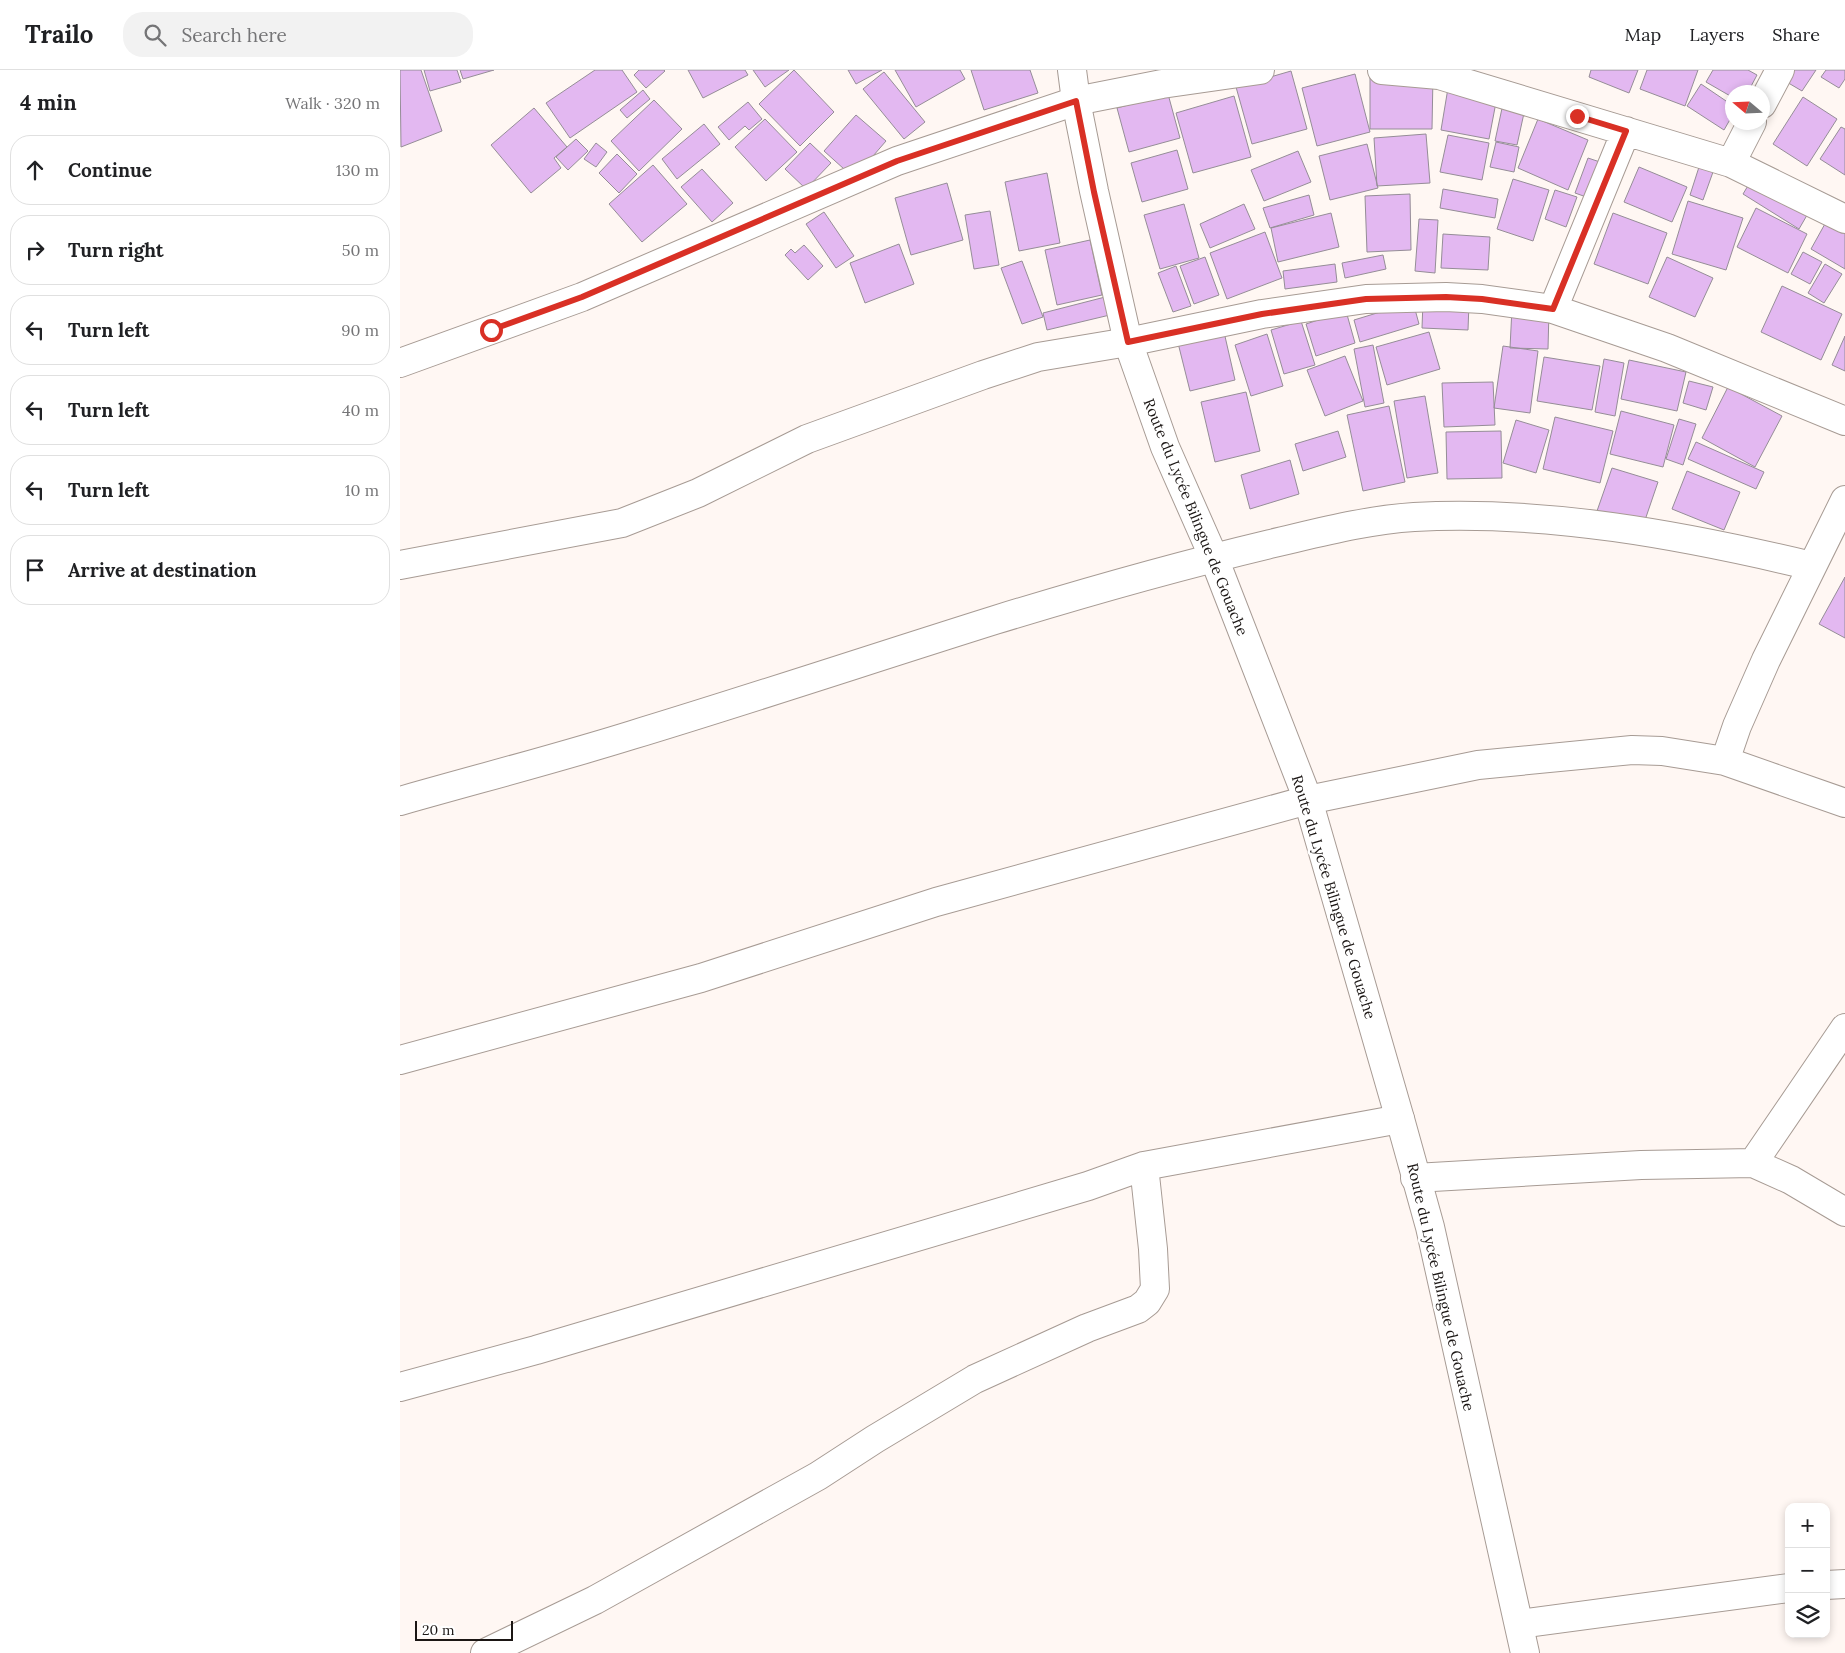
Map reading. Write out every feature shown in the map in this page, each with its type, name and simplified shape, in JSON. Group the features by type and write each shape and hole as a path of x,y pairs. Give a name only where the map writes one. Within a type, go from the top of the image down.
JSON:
{"street":[{"name":"Route du Lycée Bilingue de Gouache","path":"1072,70 1076,101 1094,192 1128,342 1165,447 1214,558 1308,800 1400,1119 1430,1227 1524,1653"},
{"path":"400,364 582,297 897,161 1076,101 1162,84 1260,70"},
{"path":"1382,70 1465,76 1626,131 1731,163 1845,218"},
{"path":"1770,89 1780,70"},
{"path":"1731,163 1748,130"},
{"path":"1553,309 1626,131"},
{"path":"400,565 622,523 698,493 807,440 983,375 1038,357 1128,342 1262,314 1366,299 1446,297 1482,299 1553,309 1667,348 1845,420"},
{"path":"1725,761 1737,726 1766,660 1845,500"},
{"path":"400,801 630,736 1091,591 1214,558 1361,524 1411,517 1516,516 1661,534 1746,550 1812,566"},
{"path":"400,1060 701,978 936,902 1308,800 1488,764 1632,750 1662,752 1725,761 1845,803"},
{"path":"1753,1163 1845,1028"},
{"path":"400,1387 574,1338 1088,1186 1144,1166 1400,1119"},
{"path":"1415,1178 1641,1165 1753,1163 1791,1180 1845,1212"},
{"path":"485,1653 595,1600 818,1476 975,1379 1087,1328 1138,1308 1147,1302 1155,1289 1153,1249 1144,1166"},
{"path":"1830,1585 1845,1584"},
{"path":"1519,1624 1785,1589"}],"building":[{"path":"400,70 421,70 442,131 401,147"},
{"path":"424,70 457,70 461,82 430,91"},
{"path":"460,70 494,70 463,79"},
{"path":"595,70 622,70 637,92 570,138 546,103"},
{"path":"639,70 665,71 646,88 634,75"},
{"path":"688,70 745,70 748,75 703,98"},
{"path":"753,70 789,70 765,87"},
{"path":"794,70 834,112 800,146 759,104"},
{"path":"848,70 882,70 856,84"},
{"path":"895,70 960,70 965,79 916,107"},
{"path":"971,70 1030,70 1038,93 984,110"},
{"path":"1591,70 1638,70 1629,93 1589,77"},
{"path":"1647,70 1698,70 1685,106 1640,89"},
{"path":"1713,70 1748,70 1757,75 1752,85 1725,85 1725,93 1706,82"},
{"path":"1792,70 1816,70 1802,91 1785,81"},
{"path":"1826,70 1845,70 1845,79 1839,88 1821,77"},
{"path":"1291,71 1307,129 1252,144 1236,87"},
{"path":"884,72 925,122 904,139 863,89"},
{"path":"1355,74 1370,132 1317,146 1302,88"},
{"path":"1370,75 1433,75 1432,129 1370,129"},
{"path":"1701,84 1725,100 1724,130 1687,106"},
{"path":"1448,88 1497,97 1489,139 1441,130"},
{"path":"643,90 650,99 627,118 620,110"},
{"path":"1168,94 1180,138 1129,152 1117,108"},
{"path":"1234,96 1251,157 1193,173 1176,113"},
{"path":"1803,97 1837,119 1807,166 1773,144"},
{"path":"1504,99 1526,104 1517,145 1495,141"},
{"path":"654,100 682,129 639,171 611,141"},
{"path":"748,102 762,119 749,130 745,126 729,140 718,127"},
{"path":"534,108 567,147 554,158 561,168 531,193 491,145"},
{"path":"856,115 886,141 854,178 824,151"},
{"path":"765,119 797,152 766,181 735,147"},
{"path":"1538,119 1588,140 1568,190 1518,168"},
{"path":"704,124 720,144 677,179 662,159"},
{"path":"1841,127 1845,129 1845,175 1820,159"},
{"path":"1426,134 1430,183 1377,186 1374,138"},
{"path":"1448,135 1489,143 1482,180 1440,172"},
{"path":"576,139 588,151 568,170 556,157"},
{"path":"1496,142 1519,147 1514,172 1490,167"},
{"path":"596,143 607,152 596,167 584,159"},
{"path":"810,143 831,163 806,189 785,169"},
{"path":"1367,144 1378,188 1330,200 1319,156"},
{"path":"1177,150 1188,189 1142,202 1131,163"},
{"path":"1298,151 1311,182 1264,201 1251,170"},
{"path":"617,154 637,174 619,193 599,173"},
{"path":"1588,158 1606,164 1592,199 1575,193"},
{"path":"653,165 687,204 642,242 609,204"},
{"path":"1639,167 1687,187 1672,222 1624,202"},
{"path":"1699,167 1713,172 1703,200 1690,195"},
{"path":"702,169 733,203 712,222 681,187"},
{"path":"1047,173 1060,243 1019,251 1005,182"},
{"path":"1755,174 1810,210 1799,229 1743,194"},
{"path":"1513,179 1549,190 1533,241 1497,229"},
{"path":"947,183 963,240 911,255 895,198"},
{"path":"1443,189 1498,199 1495,218 1440,208"},
{"path":"1555,190 1577,197 1566,227 1545,219"},
{"path":"1410,194 1411,250 1367,252 1365,196"},
{"path":"1309,195 1314,215 1270,228 1263,208"},
{"path":"1688,201 1743,218 1726,270 1672,254"},
{"path":"1184,204 1199,258 1160,269 1144,215"},
{"path":"1244,204 1255,229 1210,248 1200,224"},
{"path":"1756,208 1807,234 1788,273 1737,247"},
{"path":"990,211 999,265 974,269 965,215"},
{"path":"824,212 854,256 836,268 806,224"},
{"path":"1331,213 1339,247 1278,262 1271,228"},
{"path":"1613,213 1667,233 1648,284 1594,264"},
{"path":"1831,213 1845,221 1845,269 1811,249"},
{"path":"1419,219 1438,220 1435,273 1415,271"},
{"path":"1265,232 1282,278 1227,299 1210,253"},
{"path":"1443,234 1490,237 1488,270 1441,268"},
{"path":"1090,240 1102,295 1057,305 1045,250"},
{"path":"899,244 914,284 865,303 850,263"},
{"path":"804,245 823,266 808,280 785,255 791,249 795,253"},
{"path":"1803,252 1822,262 1810,284 1791,274"},
{"path":"1383,255 1386,269 1345,278 1342,263"},
{"path":"1205,257 1219,295 1194,304 1180,266"},
{"path":"1667,257 1713,278 1695,317 1649,297"},
{"path":"1022,261 1043,317 1022,324 1001,268"},
{"path":"1335,264 1337,282 1285,289 1283,271"},
{"path":"1825,264 1842,274 1824,303 1808,293"},
{"path":"1176,266 1191,306 1173,312 1158,273"},
{"path":"1782,286 1842,314 1821,360 1761,332"},
{"path":"1109,296 1114,314 1047,330 1043,313"},
{"path":"1423,301 1469,303 1468,330 1422,328"},
{"path":"1413,302 1419,324 1360,342 1354,320"},
{"path":"1512,308 1549,310 1548,349 1510,348"},
{"path":"1346,311 1355,343 1316,356 1306,324"},
{"path":"1301,321 1315,365 1284,374 1271,330"},
{"path":"1224,332 1235,380 1190,391 1178,343"},
{"path":"1429,332 1440,369 1387,385 1376,347"},
{"path":"1267,334 1283,386 1251,396 1235,345"},
{"path":"1845,336 1845,371 1832,365"},
{"path":"1373,345 1384,403 1365,407 1354,349"},
{"path":"1503,346 1538,351 1530,413 1494,408"},
{"path":"1345,356 1363,401 1325,416 1307,370"},
{"path":"1544,357 1600,366 1592,410 1537,401"},
{"path":"1604,359 1624,363 1615,416 1595,412"},
{"path":"1629,360 1686,372 1677,411 1621,399"},
{"path":"1689,381 1713,387 1706,410 1683,403"},
{"path":"1493,382 1495,425 1444,427 1442,383"},
{"path":"1728,387 1782,416 1755,467 1702,438"},
{"path":"1246,392 1260,451 1215,462 1201,402"},
{"path":"1425,396 1438,473 1407,478 1394,401"},
{"path":"1389,406 1405,482 1363,491 1347,415"},
{"path":"1621,411 1674,425 1663,467 1610,454"},
{"path":"1555,417 1613,431 1600,483 1543,469"},
{"path":"1679,419 1696,424 1683,465 1666,459"},
{"path":"1516,420 1549,430 1536,473 1503,463"},
{"path":"1338,431 1346,457 1303,471 1295,444"},
{"path":"1501,431 1502,478 1447,479 1446,432"},
{"path":"1696,442 1764,472 1756,489 1688,459"},
{"path":"1290,460 1299,494 1250,509 1241,475"},
{"path":"1612,468 1658,482 1643,526 1597,511"},
{"path":"1687,471 1740,492 1724,530 1672,509"},
{"path":"1845,577 1845,638 1819,624"}],"route":[{"path":"491,330 582,297 897,161 1076,101 1094,192 1128,342 1262,314 1366,299 1446,297 1482,299 1553,309 1626,131 1577,116"}]}
